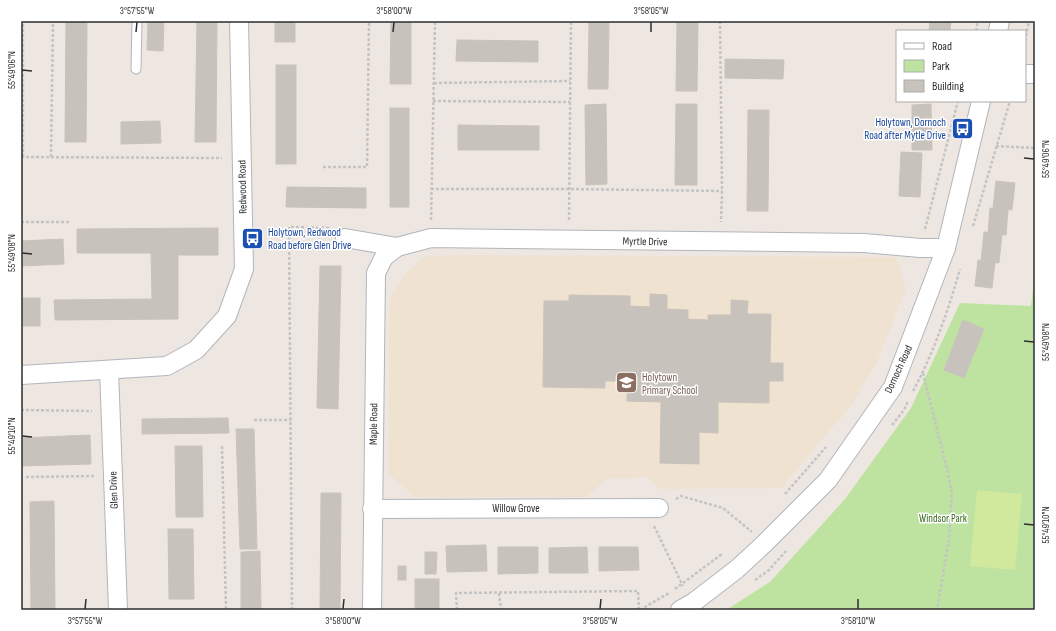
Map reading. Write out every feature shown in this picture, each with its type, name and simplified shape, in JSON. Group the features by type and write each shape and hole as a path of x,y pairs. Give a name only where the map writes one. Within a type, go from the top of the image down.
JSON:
{"street":[{"name":"Redwood Road","path":"21,375 167,366 196,350 227,316 244,269 239,21"},
{"name":"Dornoch Road","path":"687,606 737,569 828,480 893,387 915,333 946,248 981,102"},
{"name":"Myrtle Drive","path":"346,238 397,247 431,238 864,243 920,248 946,248"},
{"name":"Maple Road","path":"372,610 376,273 384,257 397,247"},
{"name":"Glen Drive","path":"109,370 118,610"},
{"name":"Willow Grove","path":"372,509 659,508"}],"lane":[{"path":"136,69 137,21"}],"path":[{"path":"23,21 22,157 242,158"},
{"path":"51,157 53,21"},
{"path":"323,167 367,167 369,21"},
{"path":"431,238 435,21"},
{"path":"569,239 571,21"},
{"path":"720,21 722,191 721,242"},
{"path":"1026,36 1029,21"},
{"path":"434,83 570,81"},
{"path":"433,100 570,102"},
{"path":"920,248 958,102"},
{"path":"996,146 1035,148"},
{"path":"431,189 570,188 722,191"},
{"path":"21,222 70,222"},
{"path":"292,610 289,227 338,228 346,238"},
{"path":"921,367 952,494 949,539 937,610"},
{"path":"21,410 110,412"},
{"path":"254,420 291,420"},
{"path":"783,497 829,444"},
{"path":"222,446 226,610"},
{"path":"26,477 113,476"},
{"path":"687,606 682,585 654,527 659,508 680,496 723,508 765,543"},
{"path":"745,537 757,526"},
{"path":"456,610 456,594 638,591 639,610 682,585 726,551"},
{"path":"499,593 501,610"}],"shaded area":[{"name":"Holytown Primary School","path":"449,255 896,257 906,289 877,362 852,404 781,488 660,489 647,477 606,479 587,497 415,497 389,474 389,312 391,294 406,273 424,257"}],"green space":[{"name":"Windsor Park","path":"1035,273 1035,610 726,610 770,582 845,499 911,408 960,303 1031,306"},
{"path":"977,490 1022,494 1015,570 970,566"}],"building":[{"path":"66,21 87,21 86,142 65,142"},
{"path":"148,21 164,21 163,51 147,50"},
{"path":"197,21 217,21 216,142 195,142"},
{"path":"275,21 295,21 295,42 275,42"},
{"path":"391,21 411,21 411,84 390,84"},
{"path":"589,21 609,21 608,89 588,89"},
{"path":"677,21 698,21 697,91 676,91"},
{"path":"930,21 951,21 950,30 929,30"},
{"path":"457,40 538,41 538,62 456,61"},
{"path":"725,59 784,60 783,79 725,78"},
{"path":"276,65 296,65 296,164 276,164"},
{"path":"606,104 607,184 586,185 585,105"},
{"path":"676,104 697,104 697,185 675,185"},
{"path":"931,104 932,150 912,150 912,105"},
{"path":"390,108 409,108 409,207 390,207"},
{"path":"748,110 769,110 768,211 747,211"},
{"path":"160,121 161,143 121,144 121,122"},
{"path":"458,125 539,126 539,150 458,150"},
{"path":"901,152 922,153 920,197 899,196"},
{"path":"996,181 1015,183 1012,210 993,208"},
{"path":"287,187 366,188 366,208 286,207"},
{"path":"990,208 1008,210 1006,235 988,233"},
{"path":"218,228 218,255 178,255 178,319 55,320 54,300 152,299 151,253 77,253 77,229"},
{"path":"984,232 1002,234 999,263 981,261"},
{"path":"63,239 64,264 21,266 21,241"},
{"path":"978,260 995,262 992,288 975,286"},
{"path":"320,266 341,266 338,409 317,408"},
{"path":"650,294 667,295 667,309 688,310 688,319 708,320 708,315 731,315 731,300 748,301 747,314 771,314 770,363 783,363 783,381 769,381 769,403 718,402 718,433 699,432 699,464 660,463 661,402 627,401 627,381 605,381 605,388 543,387 544,301 569,301 569,295 630,296 630,306 650,307"},
{"path":"21,298 40,298 40,326 21,326"},
{"path":"963,320 984,329 964,378 944,370"},
{"path":"228,418 229,433 142,434 142,419"},
{"path":"236,429 254,429 257,549 240,549"},
{"path":"90,435 91,464 21,466 21,438"},
{"path":"175,446 202,446 203,517 176,517"},
{"path":"321,493 341,493 340,610 320,610"},
{"path":"54,501 55,610 31,610 30,502"},
{"path":"168,529 193,529 194,599 169,599"},
{"path":"486,545 487,571 447,572 446,546"},
{"path":"498,547 538,547 538,573 498,574"},
{"path":"587,547 588,573 549,573 549,548"},
{"path":"599,547 638,547 639,570 599,571"},
{"path":"260,551 261,610 241,610 241,552"},
{"path":"425,552 437,552 436,574 425,574"},
{"path":"398,566 406,566 406,580 398,580"},
{"path":"415,579 439,579 439,610 415,610"}],"place":[{"name":"Holytown, Dornoch Road after Mytle Drive","path":"962,128"},
{"name":"Holytown, Redwood Road before Glen Drive","path":"253,238"},
{"name":"Holytown Primary School","path":"627,383"}]}
